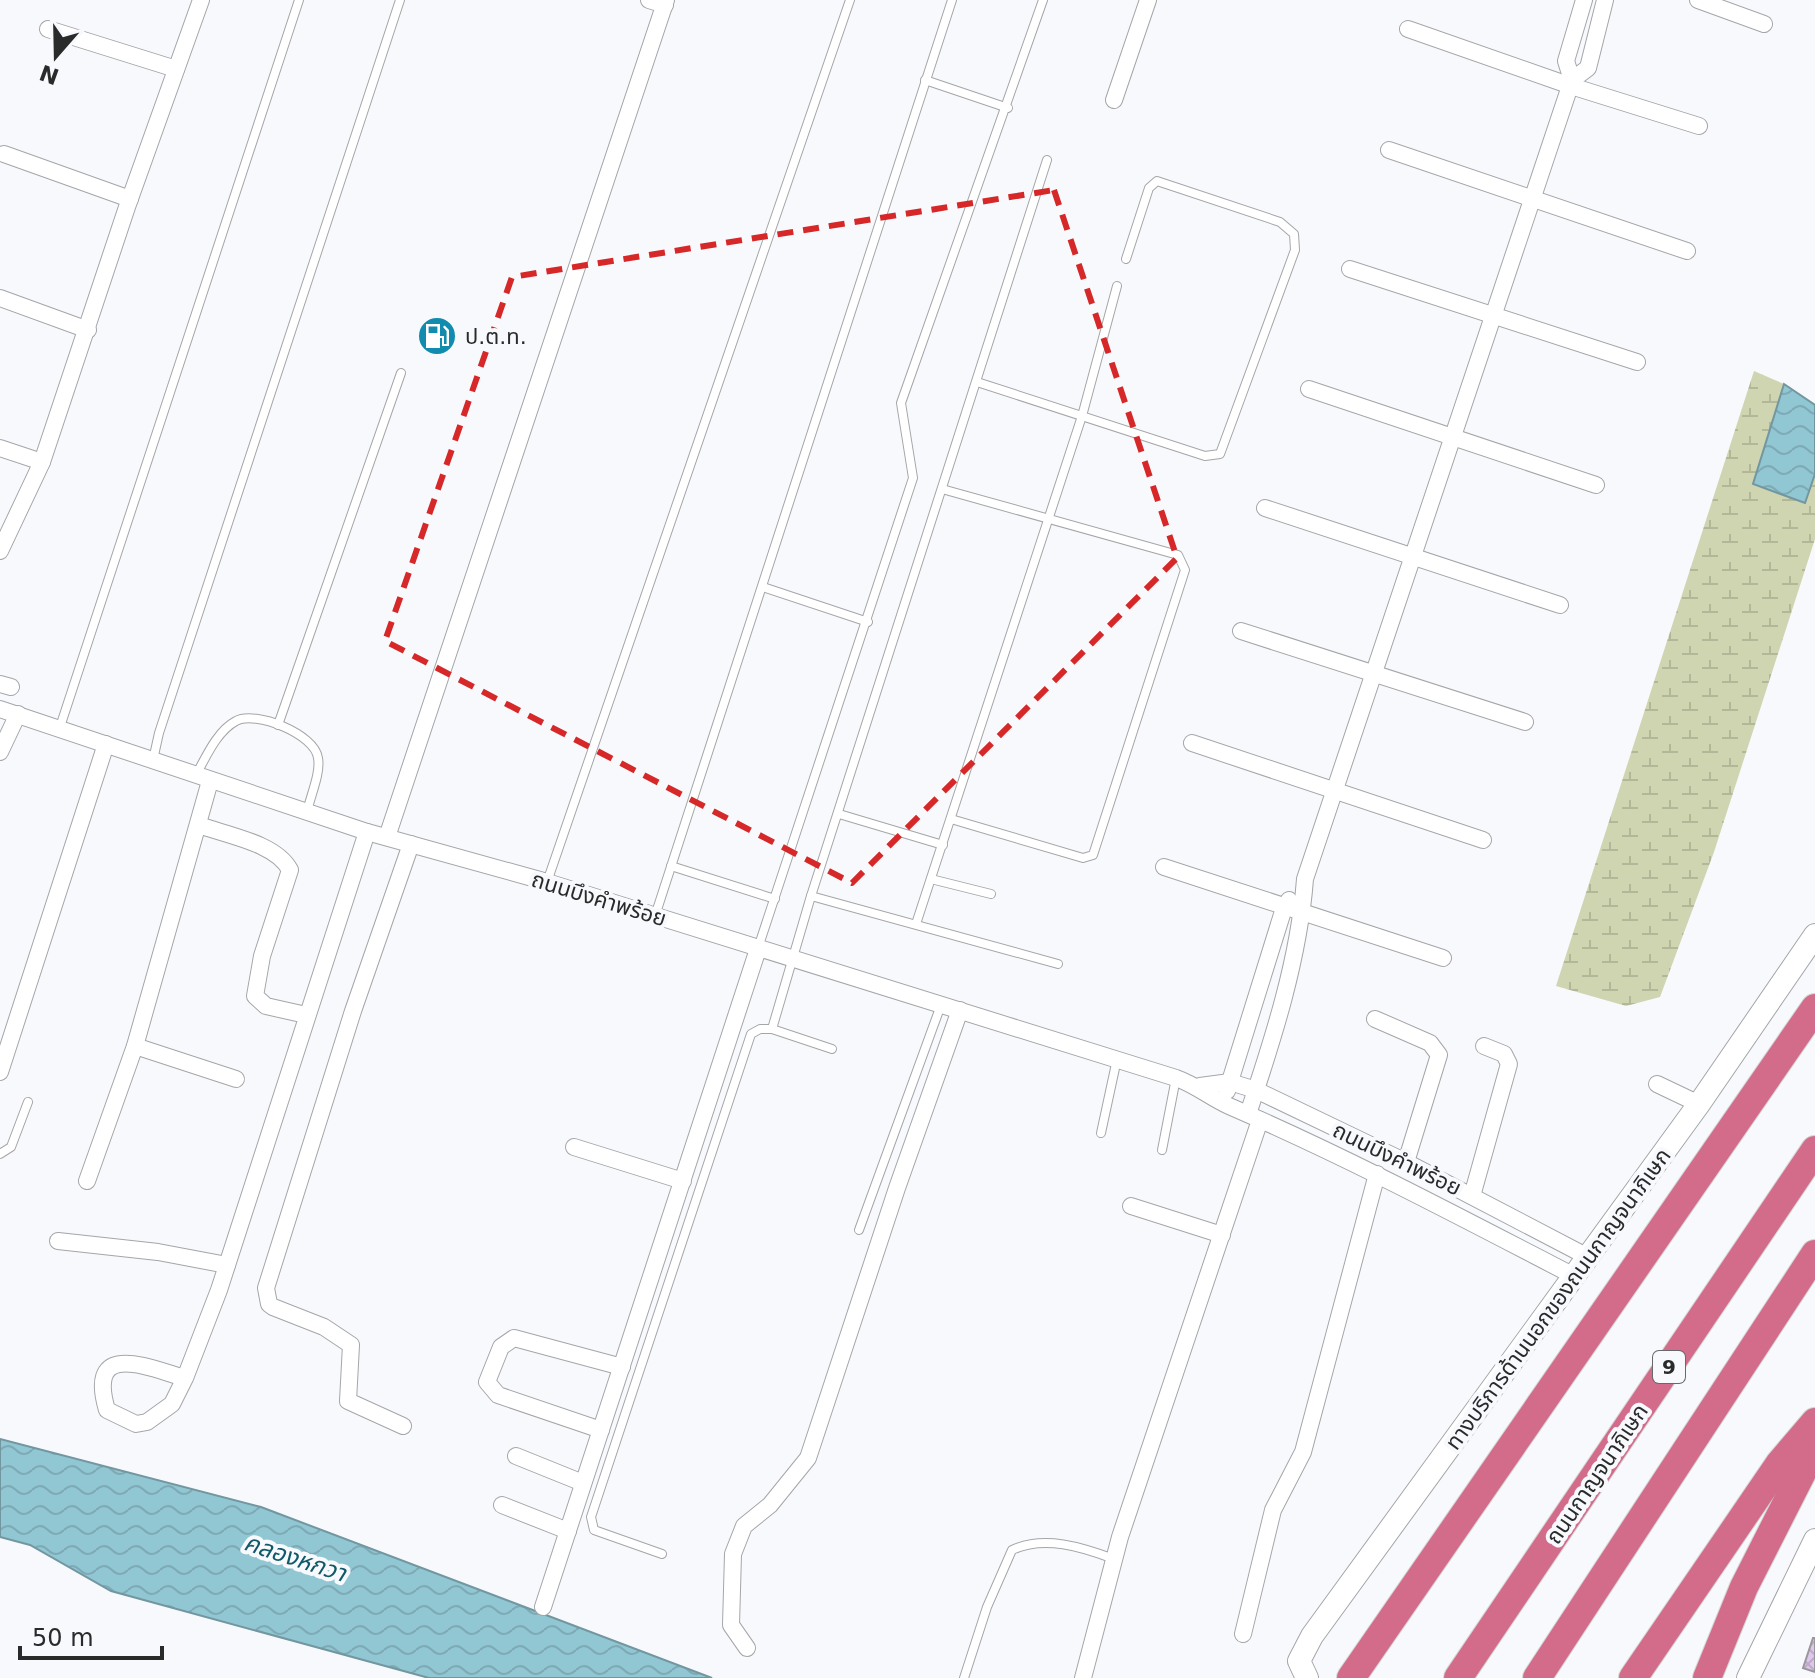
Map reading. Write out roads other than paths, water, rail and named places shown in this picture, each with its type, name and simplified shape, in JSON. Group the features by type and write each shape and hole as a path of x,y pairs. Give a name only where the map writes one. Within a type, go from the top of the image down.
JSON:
{"highway":[{"path":"1351,1678 1445,1547 1815,1008"},
{"name":"ถนนกาญจนาภิเษก","path":"1458,1678 1815,1150"},
{"path":"1537,1678 1815,1254"},
{"path":"1636,1673 1780,1463 1815,1422"},
{"path":"1707,1678 1744,1587 1815,1447"}],"main road":[{"name":"ทางบริการด้านนอกของถนนกาญจนาภิเษก","path":"1303,1670 1312,1636 1699,1104 1815,935"},
{"path":"1748,1678 1815,1540"}],"street":[{"path":"0,551 42,462 201,0"},
{"path":"1114,100 1148,0"},
{"path":"1572,83 1566,61 1584,0"},
{"path":"1223,1104 1284,908 1305,879 1337,792 1572,83 1588,68 1605,0"},
{"path":"1698,0 1764,24"},
{"path":"387,837 660,2"},
{"path":"48,29 176,69"},
{"path":"1408,29 1699,126"},
{"path":"1389,150 1687,251"},
{"path":"4,154 130,199"},
{"path":"1350,269 1637,362"},
{"path":"0,298 88,330"},
{"path":"1309,389 1596,485"},
{"path":"0,448 42,462"},
{"path":"1265,508 1560,605"},
{"path":"1241,631 1525,722"},
{"name":"ถนนบึงคำพร้อย","path":"0,709 367,832 547,882 1200,1086 1223,1104 1377,1174 1574,1276"},
{"path":"0,752 18,714"},
{"path":"1192,743 1483,840"},
{"path":"0,1072 106,744"},
{"path":"87,1181 135,1046 199,825 203,778"},
{"path":"199,825 265,848 288,865 290,870 256,978 255,996 266,1006 306,1015"},
{"path":"185,1378 126,1361 116,1362 109,1369 104,1386 107,1410 136,1424 147,1422 172,1404 185,1378 227,1265 367,832"},
{"path":"403,1426 348,1401 351,1345 324,1327 273,1307 269,1304 266,1288 353,1011 411,844"},
{"path":"1164,867 1443,958"},
{"path":"1083,1678 1114,1559 1222,1235 1254,1117 1256,1090 1280,1013 1303,914 1305,879"},
{"path":"543,1607 758,949"},
{"path":"1255,1006 1280,1013"},
{"path":"747,1648 731,1625 733,1554 744,1526 770,1505 808,1458 897,1188 960,1010"},
{"path":"1375,1019 1430,1043 1439,1055 1406,1162"},
{"path":"135,1046 236,1079"},
{"path":"1472,1196 1509,1067 1504,1054 1484,1046"},
{"name":"ถนนบึงคำพร้อย","path":"1200,1086 1230,1082 1256,1090 1406,1162 1588,1257"},
{"path":"1657,1084 1699,1104"},
{"path":"574,1147 683,1181"},
{"path":"1243,1634 1273,1510 1303,1452 1377,1174"},
{"path":"1131,1206 1222,1235"},
{"path":"58,1241 158,1252 227,1265"},
{"path":"601,1430 498,1395 487,1382 501,1347 514,1338 622,1367"},
{"path":"516,1456 583,1483"},
{"path":"502,1505 568,1531"}],"lane":[{"path":"60,727 299,0"},
{"path":"153,761 164,718 400,0"},
{"path":"547,882 850,0"},
{"path":"655,916 952,0"},
{"path":"758,949 913,478 901,403 987,152 1008,108 1043,0"},
{"path":"925,80 1008,108"},
{"path":"772,1029 795,960 811,896 1047,160"},
{"path":"977,382 1205,456 1220,454 1295,250 1294,234 1280,222 1157,181 1149,188 1126,259"},
{"path":"916,924 1082,416 1117,286"},
{"path":"278,725 401,373"},
{"path":"942,489 1178,555 1185,570 1093,855 1083,858 951,819"},
{"path":"763,587 868,622"},
{"path":"203,778 223,730 236,720 248,717 278,725 310,741 318,758 307,813"},
{"path":"839,814 943,845"},
{"path":"671,866 775,899"},
{"path":"931,879 991,894"},
{"path":"811,896 1058,964"},
{"path":"859,1230 941,1004"},
{"path":"662,1554 594,1530 591,1517 751,1034 760,1029 772,1029 832,1049"},
{"path":"1101,1133 1117,1058"},
{"path":"1162,1150 1176,1078"},
{"path":"0,1154 11,1147 28,1102"},
{"path":"964,1678 987,1607 1012,1550 1027,1543 1058,1544 1081,1547 1114,1559"}],"water":[{"path":"1784,384 1815,405 1815,474 1805,503 1753,484"},
{"name":"คลองหกวา","path":"0,1439 261,1507 712,1678 429,1678 111,1591 30,1545 0,1537"}],"place":[{"name":"ป.ต.ท.","path":"437,336"}]}
